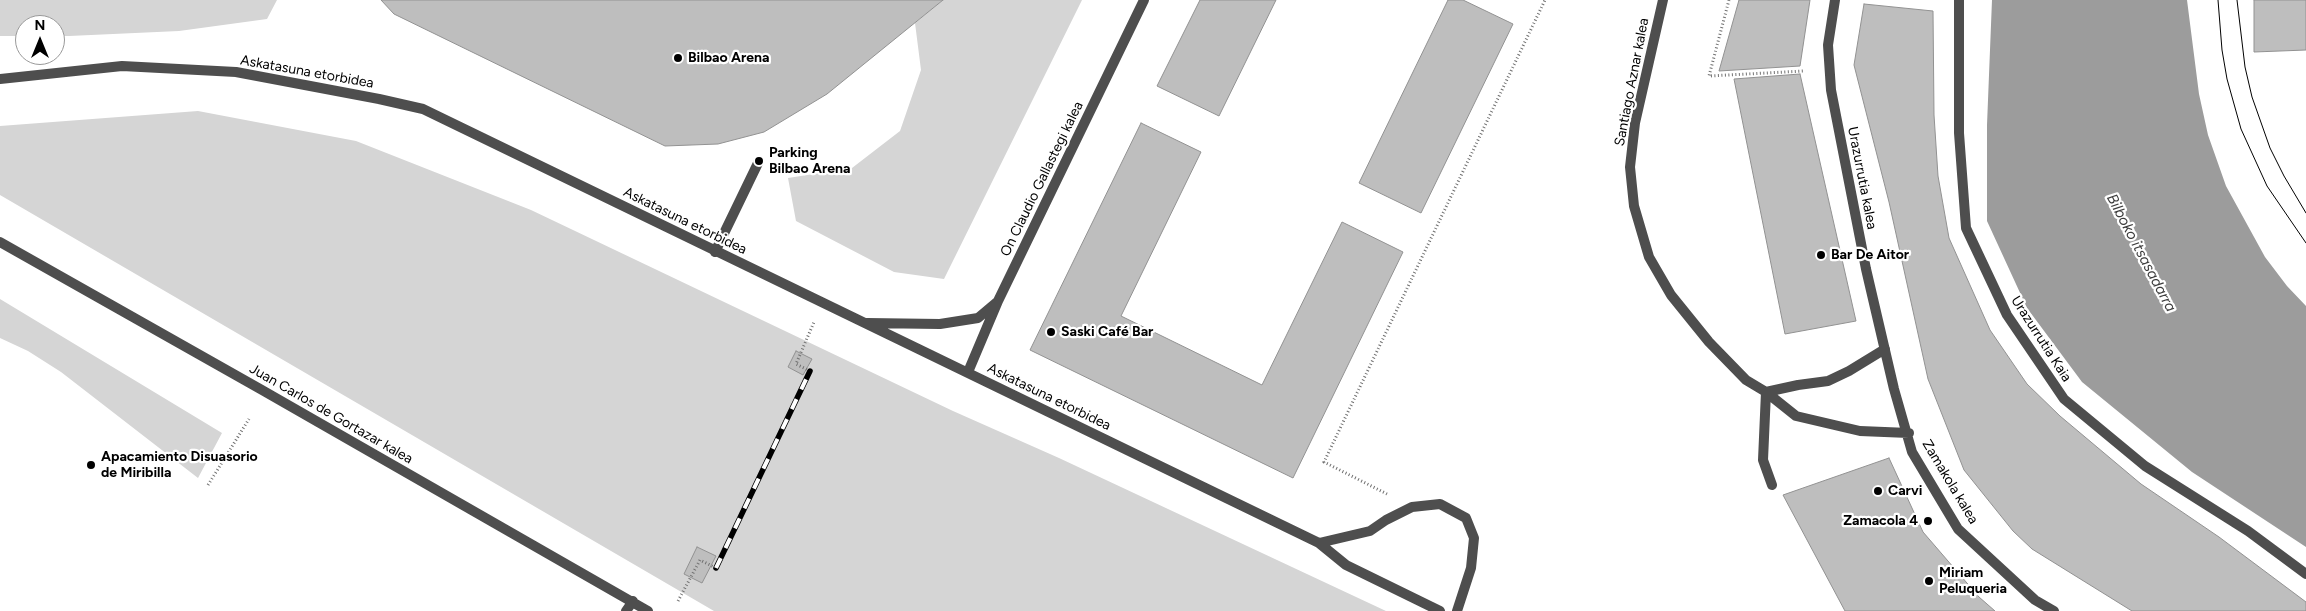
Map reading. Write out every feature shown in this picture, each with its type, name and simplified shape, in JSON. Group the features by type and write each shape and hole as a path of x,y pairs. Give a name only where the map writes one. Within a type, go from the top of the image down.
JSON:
{"street":[{"name":"On Claudio Gallastegi kalea","path":"968,372 998,302 1144,0"},
{"name":"Santiago Aznar kalea","path":"1663,0 1635,123 1630,167 1634,206 1649,256 1671,295 1709,342 1746,380 1766,392 1796,416 1860,431 1908,433"},
{"name":"Urazurrutia kalea","path":"1834,0 1828,45 1831,90 1866,269 1894,389"},
{"name":"Urazurrutia Kaia","path":"1959,0 1959,133 1966,228 2007,315 2064,399 2145,466 2248,531 2301,568 2306,574"},
{"name":"Askatasuna etorbidea","path":"0,79 122,66 236,72 423,109 1319,543 1346,565 1440,611"},
{"path":"715,252 759,161"},
{"name":"Juan Carlos de Gortazar kalea","path":"0,242 648,611"},
{"path":"863,323 940,324 978,318 998,302"},
{"path":"1772,485 1763,460 1766,392 1828,381 1849,371 1885,348"},
{"name":"Zamakola kalea","path":"1894,389 1912,452 1958,529 2035,600 2054,611"},
{"path":"1319,543 1370,531 1386,520 1412,507 1440,504 1466,518 1474,538 1471,568 1457,611"},
{"path":"626,611 633,601"}],"path":[{"path":"1412,507 1324,462 1545,0"},
{"path":"1729,0 1709,76 1804,72"},
{"path":"810,371 796,364 823,304"},
{"path":"208,485 248,419"},
{"path":"678,601 700,560 716,568"}],"shaded area":[{"path":"0,0 277,0 267,19 179,31 65,36 65,15 15,15 15,36 0,36"},
{"path":"943,0 1082,0 944,279 894,272 796,221 788,178 852,168 900,131 921,70 915,23"},
{"path":"198,111 356,141 531,210 953,411 1059,458 1386,611 714,611 0,195 0,126"},
{"path":"0,299 222,433 198,478 61,372 28,351 0,338"}],"water":[{"name":"Bilboko itsasadarra","path":"1992,0 2187,0 2199,94 2208,135 2226,186 2265,257 2287,286 2306,306 2306,547 2192,472 2082,382 2027,308 1987,221 1987,125"}],"building":[{"name":"Bilbao Arena","path":"381,0 943,0 827,94 764,132 718,144 665,146 394,14"},
{"path":"1200,0 1276,0 1219,116 1157,86"},
{"path":"1448,0 1463,0 1513,24 1421,213 1359,183"},
{"path":"1739,0 1810,0 1800,66 1719,71"},
{"path":"2254,0 2306,0 2306,50 2254,52"},
{"path":"1864,4 1933,11 1934,115 1938,176 1949,238 1990,330 2027,384 2060,416 2141,484 2219,537 2306,602 2306,611 2132,611 2032,549 2013,531 1964,470 1928,379 1889,202 1854,65"},
{"path":"1800,74 1856,321 1785,334 1734,79"},
{"path":"1141,123 1201,152 1121,316 1262,385 1342,222 1403,252 1293,478 1030,350"},
{"path":"796,351 812,359 803,375 788,367"},
{"path":"1889,458 1923,532 1979,597 1995,611 1845,611 1783,495"},
{"path":"697,547 716,556 702,583 684,574"}],"tram line":[{"path":"2218,0 2222,50 2227,79 2241,129 2267,186 2306,243"},
{"path":"2237,0 2245,67 2252,97 2270,148 2306,213"}],"railway":[{"path":"716,568 810,371"}],"place":[{"name":"Bilbao Arena","path":"678,58"},
{"name":"Parking Bilbao Arena","path":"759,161"},
{"name":"Bar De Aitor","path":"1821,255"},
{"name":"Saski Café Bar","path":"1051,332"},
{"name":"Apacamiento Disuasorio de Miribilla","path":"91,465"},
{"name":"Carvi","path":"1878,491"},
{"name":"Zamacola 4","path":"1928,521"},
{"name":"Miriam Peluqueria","path":"1929,581"}]}
